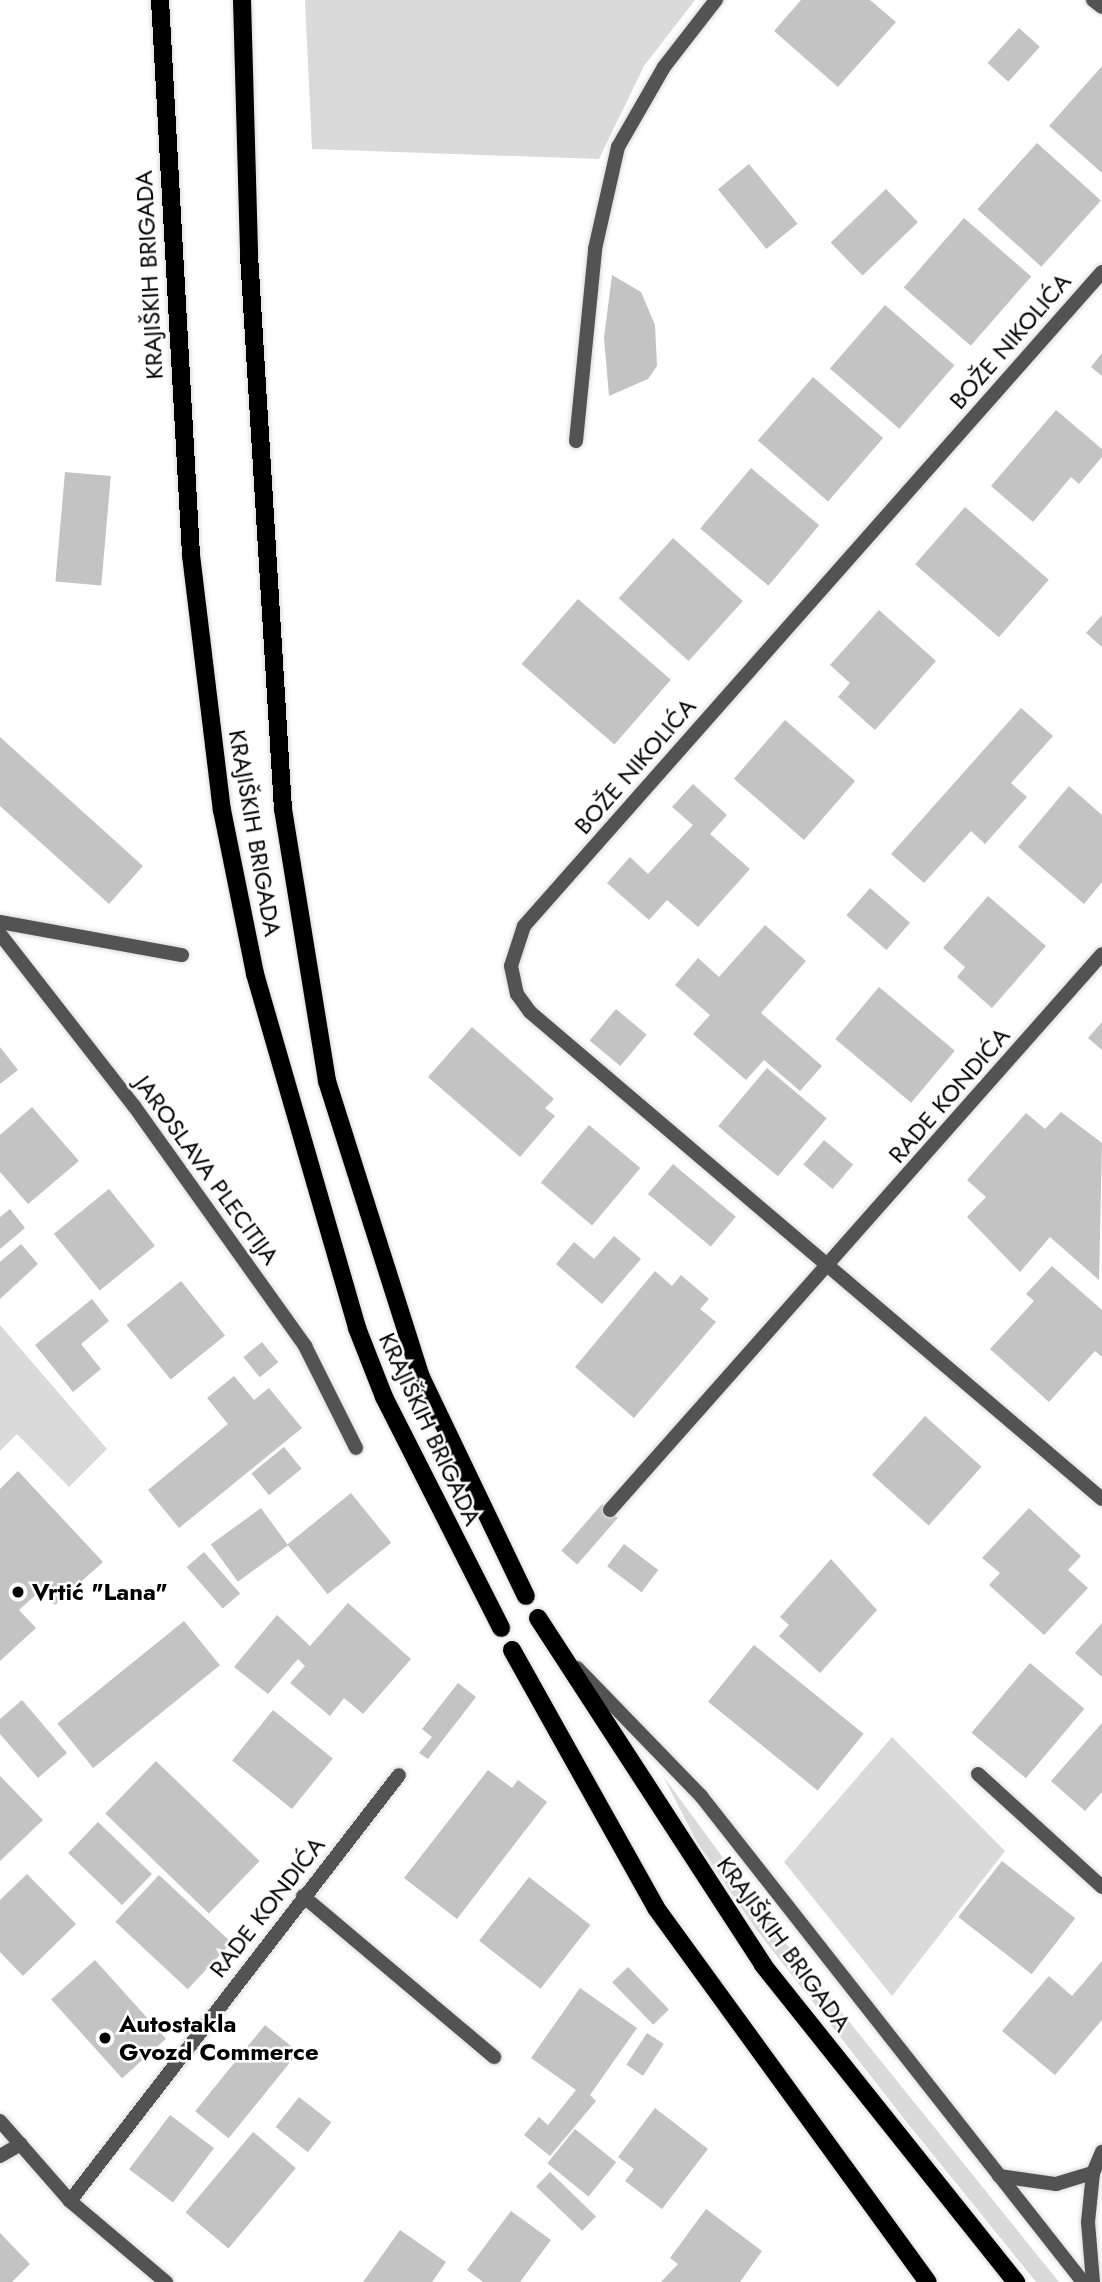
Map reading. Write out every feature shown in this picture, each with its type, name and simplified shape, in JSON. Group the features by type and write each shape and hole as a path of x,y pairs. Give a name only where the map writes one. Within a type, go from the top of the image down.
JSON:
{"main road":[{"name":"KRAJIŠKIH BRIGADA","path":"160,0 191,555 222,810 256,974 357,1328 389,1409 500,1628"},
{"name":"KRAJIŠKIH BRIGADA","path":"243,0 249,255 283,809 327,1081 420,1375 526,1596"},
{"name":"KRAJIŠKIH BRIGADA","path":"538,1618 763,1965 1016,2282"},
{"path":"512,1650 656,1908 928,2282"}],"street":[{"path":"576,441 595,248 618,147 664,67 716,0"},
{"path":"1093,0 1102,8"},
{"name":"BOŽE NIKOLIĆA","path":"830,1265 530,1012 511,981 515,944 533,916 1102,272"},
{"path":"0,922 182,955"},
{"name":"JAROSLAVA PLECITIJA","path":"0,934 134,1106 305,1346 356,1448"},
{"name":"RADE KONDIĆA","path":"610,1510 830,1265 1102,954"},
{"path":"830,1265 1102,1499"},
{"path":"558,1648 701,1796 1083,2282"},
{"path":"978,1774 1102,1887"},
{"name":"RADE KONDIĆA","path":"70,2201 399,1775"},
{"path":"303,1896 494,2057"},
{"path":"0,2121 70,2201 166,2282"},
{"path":"0,2156 21,2144"},
{"path":"1093,2282 1093,2173 1102,2152"},
{"path":"999,2176 1056,2184 1093,2173"}],"shaded area":[{"path":"305,0 695,0 644,66 599,159 312,149"},
{"path":"0,1325 107,1449 69,1487 17,1434 0,1451"},
{"path":"892,1737 1005,1851 892,1996 784,1862"},
{"path":"663,1776 785,1942 1059,2282 1036,2282 909,2125 755,1928 697,1842"}],"building":[{"path":"801,0 870,0 896,22 838,87 774,31"},
{"path":"1019,28 1040,47 1008,82 988,63"},
{"path":"1102,66 1102,173 1049,126"},
{"path":"1037,143 1101,201 1041,267 977,209"},
{"path":"749,164 797,224 766,249 718,189"},
{"path":"886,189 918,222 863,276 831,242"},
{"path":"964,218 1031,276 971,346 904,287"},
{"path":"612,275 641,292 655,325 657,366 648,379 609,396 604,338"},
{"path":"885,305 954,365 899,429 830,368"},
{"path":"1102,353 1102,376 1091,367"},
{"path":"813,377 883,438 828,501 758,440"},
{"path":"1056,410 1102,449 1102,457 1079,484 1071,477 1033,522 991,486"},
{"path":"751,468 819,525 768,586 700,529"},
{"path":"65,472 111,476 101,586 55,582"},
{"path":"965,507 1049,580 999,637 915,564"},
{"path":"673,538 743,601 689,661 619,598"},
{"path":"578,599 671,680 614,745 522,664"},
{"path":"879,610 936,661 875,730 838,697 850,683 830,665"},
{"path":"1102,615 1102,647 1086,633"},
{"path":"1021,708 1053,736 1011,783 1027,797 985,844 971,831 924,883 891,854"},
{"path":"785,720 855,781 804,840 734,779"},
{"path":"0,737 143,866 109,904 0,806"},
{"path":"693,784 727,815 710,834 750,869 698,927 667,900 649,920 607,883 630,857 648,874 693,825 672,807"},
{"path":"1069,786 1102,815 1102,882 1084,904 1018,847"},
{"path":"870,888 910,923 886,950 846,915"},
{"path":"988,896 1046,946 992,1008 957,977 965,967 943,948"},
{"path":"765,925 806,961 761,1013 822,1066 800,1091 764,1060 746,1080 693,1034 710,1015 675,985 698,958 719,977"},
{"path":"879,987 955,1051 911,1103 835,1039"},
{"path":"616,1009 647,1035 620,1066 590,1040"},
{"path":"1102,1022 1102,1050 1088,1038"},
{"path":"472,1027 554,1099 545,1108 555,1116 520,1157 428,1077"},
{"path":"0,1047 18,1070 0,1084"},
{"path":"767,1068 827,1118 778,1176 718,1126"},
{"path":"32,1107 79,1161 28,1204 0,1172 0,1135"},
{"path":"1061,1112 1102,1143 1099,1280 1050,1237 1020,1272 967,1217 986,1197 967,1180 1026,1113 1045,1129"},
{"path":"589,1125 640,1168 592,1226 541,1182"},
{"path":"824,1140 853,1164 833,1189 803,1165"},
{"path":"673,1164 736,1217 711,1247 648,1194"},
{"path":"109,1189 155,1246 100,1290 54,1234"},
{"path":"10,1209 25,1228 0,1249 0,1217"},
{"path":"614,1236 641,1259 602,1304 556,1264 574,1242 594,1259"},
{"path":"21,1244 38,1264 0,1299 0,1262"},
{"path":"1052,1266 1102,1310 1102,1357 1095,1351 1049,1402 990,1349 1034,1301 1026,1294"},
{"path":"655,1271 672,1286 681,1275 709,1299 700,1309 716,1322 634,1418 575,1367"},
{"path":"181,1281 225,1335 171,1379 127,1325"},
{"path":"92,1299 109,1321 81,1344 101,1369 73,1392 35,1345"},
{"path":"262,1342 278,1362 260,1377 243,1357"},
{"path":"234,1376 254,1400 269,1388 302,1428 179,1528 148,1490 228,1424 207,1398"},
{"path":"925,1416 981,1467 929,1526 872,1475"},
{"path":"284,1447 302,1469 269,1495 251,1473"},
{"path":"18,1471 103,1562 55,1605 41,1590 19,1610 36,1628 0,1661 0,1489"},
{"path":"351,1493 391,1543 328,1594 287,1545"},
{"path":"602,1504 618,1518 577,1565 561,1551"},
{"path":"261,1508 288,1545 238,1582 211,1544"},
{"path":"1029,1508 1081,1556 1068,1570 1088,1588 1044,1635 989,1585 1000,1573 982,1558"},
{"path":"624,1544 658,1570 641,1592 607,1566"},
{"path":"204,1552 240,1594 223,1609 187,1567"},
{"path":"831,1559 877,1610 820,1673 779,1636 789,1625 780,1617"},
{"path":"348,1603 411,1659 363,1714 344,1698 330,1716 290,1683 305,1666 298,1659 268,1694 234,1667 277,1615 310,1646"},
{"path":"184,1621 220,1665 93,1768 57,1724"},
{"path":"1102,1623 1102,1677 1075,1653"},
{"path":"754,1645 864,1734 818,1790 708,1702"},
{"path":"1030,1663 1084,1709 1026,1778 972,1733"},
{"path":"458,1683 476,1697 428,1759 419,1753 432,1737 422,1729"},
{"path":"22,1700 67,1753 38,1778 0,1734 0,1719"},
{"path":"273,1710 333,1758 292,1809 232,1761"},
{"path":"1102,1723 1102,1792 1085,1811 1051,1781"},
{"path":"156,1761 260,1861 209,1914 105,1814"},
{"path":"488,1770 512,1788 518,1780 547,1802 457,1919 404,1878"},
{"path":"0,1776 43,1820 0,1861"},
{"path":"98,1822 152,1874 122,1905 68,1853"},
{"path":"1002,1861 1075,1918 1032,1974 958,1917"},
{"path":"27,1874 76,1924 23,1976 0,1952 0,1900"},
{"path":"159,1875 231,1943 188,1989 115,1922"},
{"path":"529,1877 590,1925 541,1989 479,1941"},
{"path":"95,1960 166,2039 122,2078 51,1999"},
{"path":"1102,1961 1102,2020 1055,2075 1002,2031 1049,1976 1072,1996"},
{"path":"628,1967 669,2009 653,2025 612,1982"},
{"path":"580,1988 637,2028 590,2095 596,2101 550,2156 524,2135 539,2117 548,2125 576,2090 531,2058"},
{"path":"265,2025 298,2052 229,2138 195,2111"},
{"path":"647,2033 664,2044 643,2076 626,2065"},
{"path":"299,2097 331,2122 308,2152 276,2127"},
{"path":"655,2108 708,2149 662,2209 625,2181 634,2169 618,2157"},
{"path":"170,2115 214,2148 173,2202 129,2169"},
{"path":"575,2129 616,2162 588,2197 547,2163"},
{"path":"253,2132 296,2168 228,2248 186,2212"},
{"path":"550,2172 596,2216 582,2231 536,2186"},
{"path":"706,2209 762,2251 740,2282 661,2282 678,2264 670,2258"},
{"path":"511,2211 551,2240 520,2282 483,2282 467,2270"},
{"path":"400,2230 446,2262 432,2282 363,2282"},
{"path":"0,2233 30,2264 12,2282 0,2282"}],"place":[{"name":"Vrtić \"Lana\"","path":"18,1592"},
{"name":"Autostakla Gvozd Commerce","path":"105,2038"}]}
